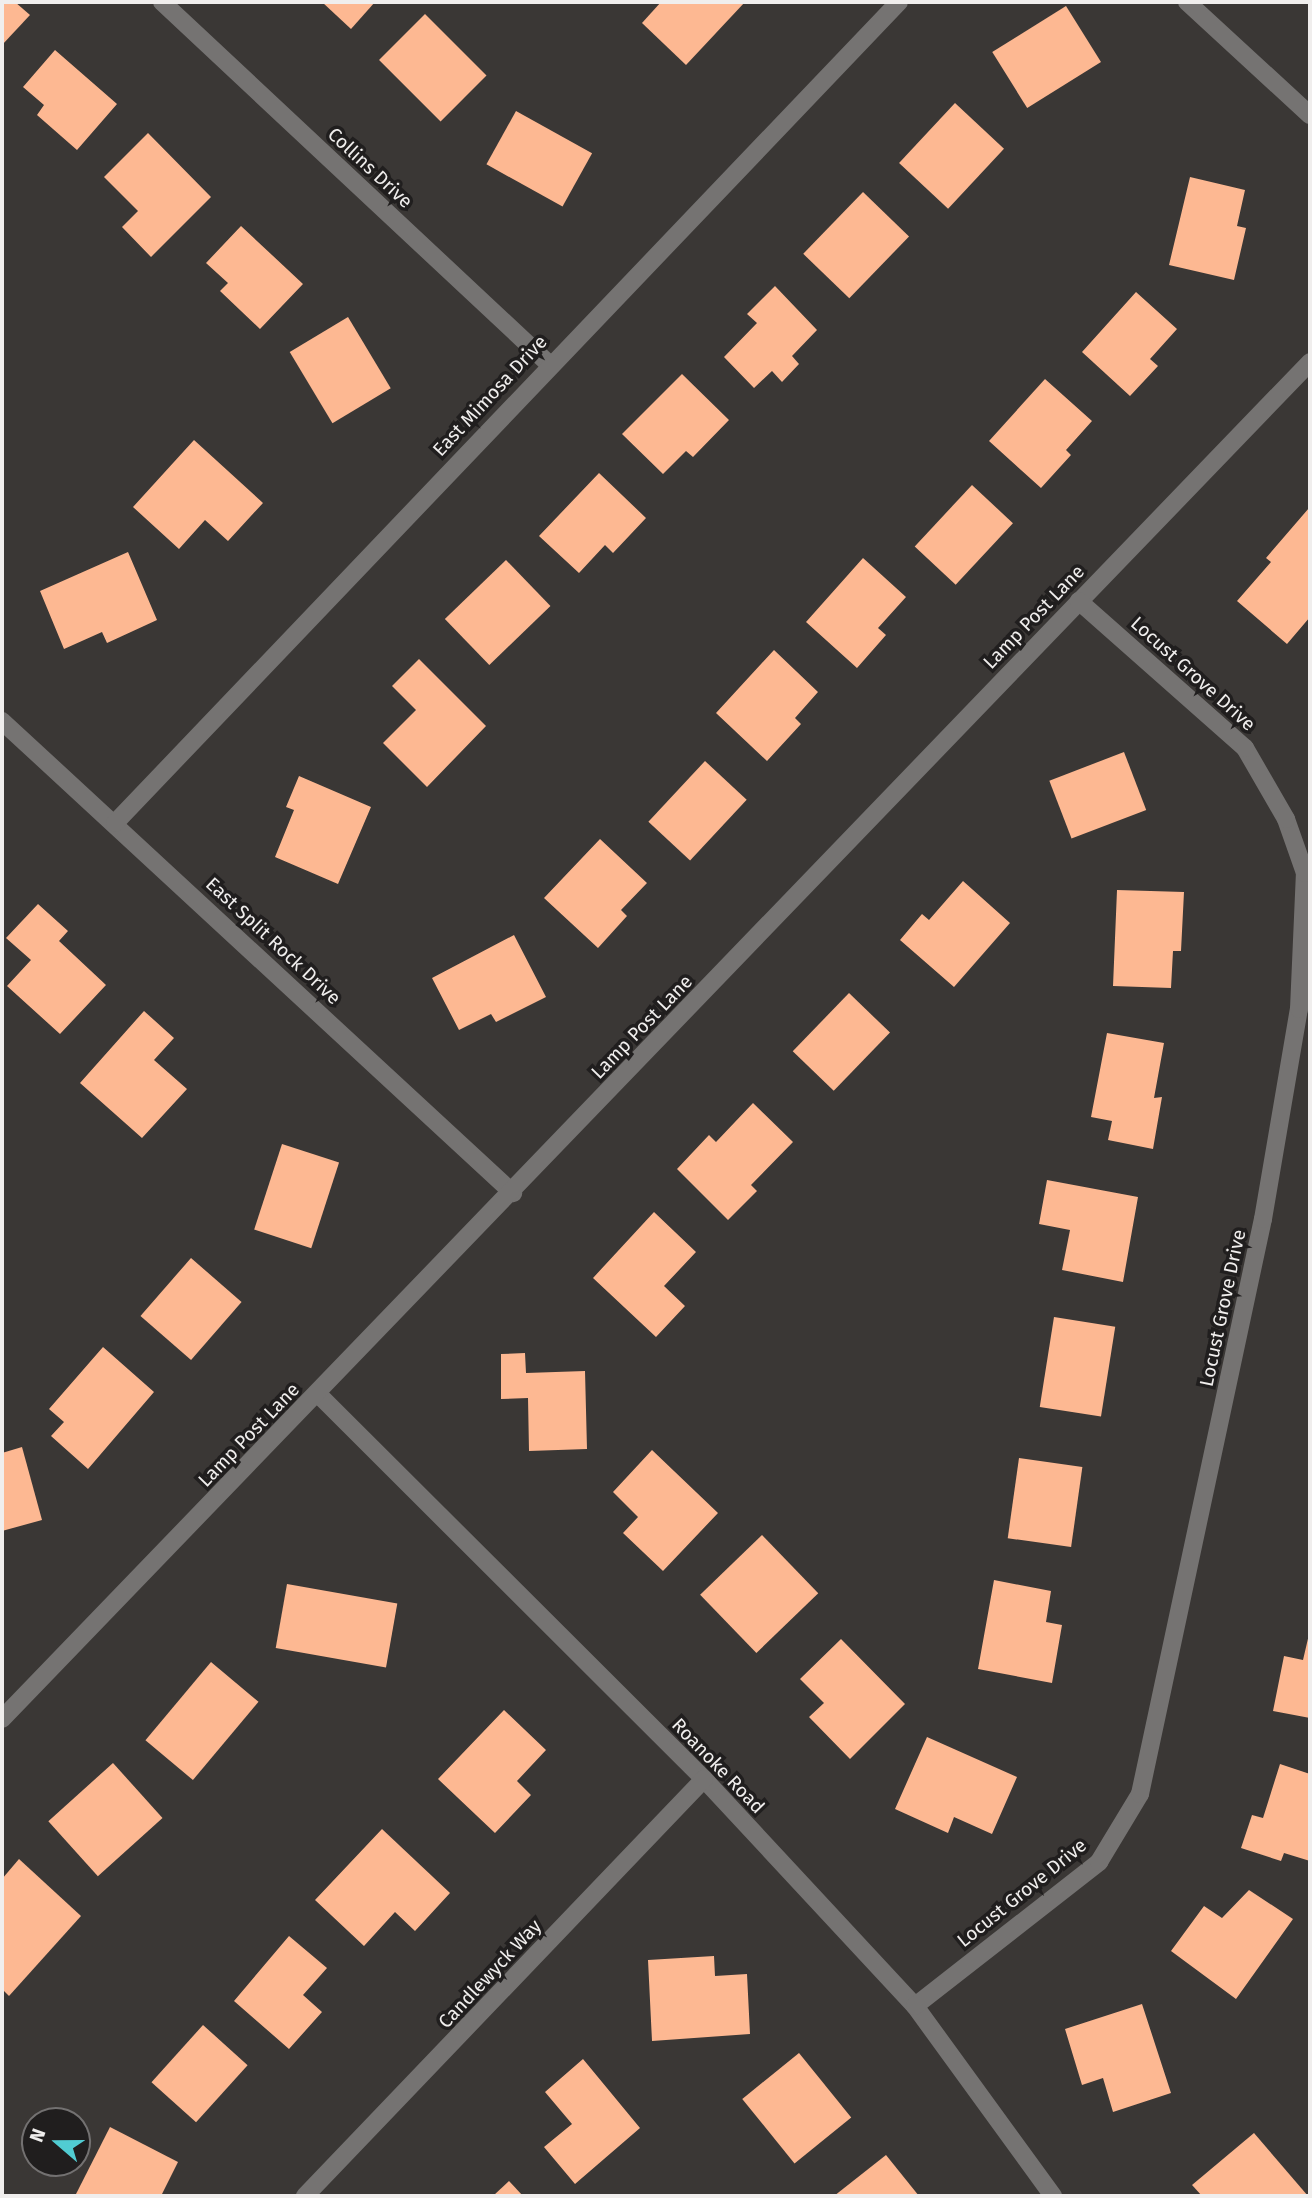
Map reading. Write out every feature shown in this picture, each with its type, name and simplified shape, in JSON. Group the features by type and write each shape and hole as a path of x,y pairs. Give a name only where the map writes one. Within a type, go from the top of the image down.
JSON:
{"street":[{"name":"Collins Drive","path":"162,2 549,364"},
{"name":"East Mimosa Drive","path":"115,823 549,364 899,2"},
{"path":"1188,2 1310,115"},
{"name":"Lamp Post Lane","path":"4,1712 513,1193 1310,362"},
{"name":"Locust Grove Drive","path":"915,2006 1099,1861 1140,1794 1263,1219 1299,1009 1305,873 1286,819 1245,748 1079,601"},
{"name":"East Split Rock Drive","path":"2,721 513,1193"},
{"name":"Roanoke Road","path":"318,1394 704,1779 915,2006 1053,2196"},
{"name":"Candlewyck Way","path":"305,2196 704,1779"}],"building":[{"path":"2,2 15,2 30,15 2,45"},
{"path":"322,2 375,2 351,29"},
{"path":"661,2 745,2 686,65 642,23"},
{"path":"1066,6 1101,62 1027,108 992,52"},
{"path":"425,14 487,76 441,121 379,60"},
{"path":"55,50 117,104 77,150 37,115 44,105 23,87"},
{"path":"955,103 1004,149 948,209 899,163"},
{"path":"516,111 592,153 563,207 486,164"},
{"path":"148,133 211,197 151,257 122,227 138,211 104,177"},
{"path":"1190,177 1245,190 1237,226 1246,228 1234,280 1169,265"},
{"path":"863,192 909,236 849,298 803,254"},
{"path":"241,226 303,284 260,329 220,291 228,283 206,263"},
{"path":"775,286 817,330 792,356 799,364 782,382 772,371 754,388 724,357 757,323 747,314"},
{"path":"1136,292 1177,329 1150,359 1158,366 1130,396 1082,352"},
{"path":"348,317 391,388 332,423 290,352"},
{"path":"682,374 729,420 693,457 686,451 663,474 622,434"},
{"path":"1045,379 1092,421 1066,450 1071,455 1041,488 989,441"},
{"path":"194,440 263,503 228,541 205,520 179,549 133,507"},
{"path":"599,473 646,518 613,553 605,545 579,573 539,536"},
{"path":"972,485 1013,523 956,585 915,546"},
{"path":"1309,508 1310,617 1287,644 1237,601 1271,562 1266,558"},
{"path":"128,552 157,620 107,643 102,632 64,649 40,591"},
{"path":"863,558 906,597 878,628 886,635 857,668 806,622"},
{"path":"506,560 550,606 489,665 445,619"},
{"path":"774,650 818,692 795,718 801,724 767,761 716,713"},
{"path":"419,659 486,726 427,787 383,743 416,710 392,686"},
{"path":"1124,752 1146,810 1072,839 1049,781"},
{"path":"705,761 747,800 690,861 648,822"},
{"path":"299,776 371,807 338,884 275,857 294,810 286,807"},
{"path":"600,839 647,883 621,910 627,916 598,948 544,898"},
{"path":"963,881 1010,923 954,987 900,940 922,914 929,920"},
{"path":"1117,890 1184,892 1181,951 1173,951 1171,988 1113,986"},
{"path":"38,904 68,931 59,941 106,985 60,1034 7,986 31,960 6,938"},
{"path":"514,935 546,997 496,1022 491,1014 459,1030 432,978"},
{"path":"849,993 890,1033 834,1091 793,1051"},
{"path":"144,1011 174,1038 154,1060 187,1089 142,1138 80,1083"},
{"path":"1107,1033 1164,1043 1154,1098 1162,1097 1153,1149 1108,1140 1112,1121 1091,1117"},
{"path":"753,1103 793,1142 751,1185 757,1191 728,1220 677,1169 709,1135 716,1142"},
{"path":"282,1144 339,1163 311,1248 254,1230"},
{"path":"1047,1180 1138,1197 1123,1282 1062,1270 1070,1230 1039,1224"},
{"path":"654,1212 696,1252 664,1286 685,1306 656,1337 593,1278"},
{"path":"191,1258 242,1302 191,1360 140,1316"},
{"path":"1054,1317 1115,1327 1101,1417 1040,1407"},
{"path":"103,1347 154,1392 88,1469 51,1436 64,1422 49,1409"},
{"path":"525,1353 526,1373 585,1371 587,1449 529,1451 528,1398 501,1399 501,1354"},
{"path":"22,1447 42,1520 2,1531 2,1453"},
{"path":"652,1450 718,1513 663,1571 623,1533 638,1517 613,1492"},
{"path":"1019,1458 1082,1467 1071,1547 1008,1538"},
{"path":"762,1535 818,1593 756,1653 700,1595"},
{"path":"994,1580 1051,1591 1046,1622 1062,1625 1052,1683 978,1669"},
{"path":"287,1584 397,1603 386,1667 276,1648"},
{"path":"1310,1630 1310,1718 1273,1711 1284,1656 1303,1660"},
{"path":"841,1639 905,1704 850,1759 809,1717 824,1703 800,1679"},
{"path":"211,1662 258,1702 193,1780 145,1740"},
{"path":"504,1710 546,1750 517,1781 531,1795 495,1833 438,1779"},
{"path":"927,1737 1017,1777 992,1834 954,1817 948,1833 895,1809"},
{"path":"113,1763 163,1818 98,1876 48,1821"},
{"path":"1280,1764 1310,1774 1310,1861 1284,1853 1281,1861 1241,1848 1252,1815 1263,1818"},
{"path":"382,1829 450,1893 415,1931 395,1912 364,1946 315,1900"},
{"path":"19,1859 81,1916 9,1996 2,1989 2,1879"},
{"path":"1249,1890 1293,1919 1236,1999 1171,1951 1204,1906 1222,1918"},
{"path":"289,1936 327,1968 303,1995 322,2012 289,2049 234,2001"},
{"path":"714,1956 715,1976 747,1974 750,2034 652,2041 648,1960"},
{"path":"1142,2004 1171,2093 1113,2112 1103,2078 1082,2085 1065,2029"},
{"path":"203,2025 248,2065 196,2122 151,2082"},
{"path":"799,2053 851,2118 795,2163 742,2099"},
{"path":"583,2059 640,2128 575,2184 544,2147 572,2124 545,2092"},
{"path":"110,2127 178,2162 161,2196 75,2196 85,2177 91,2177 91,2164"},
{"path":"1254,2133 1308,2196 1202,2196 1192,2185"},
{"path":"886,2155 919,2196 834,2196"},
{"path":"509,2181 523,2196 493,2196"}]}
